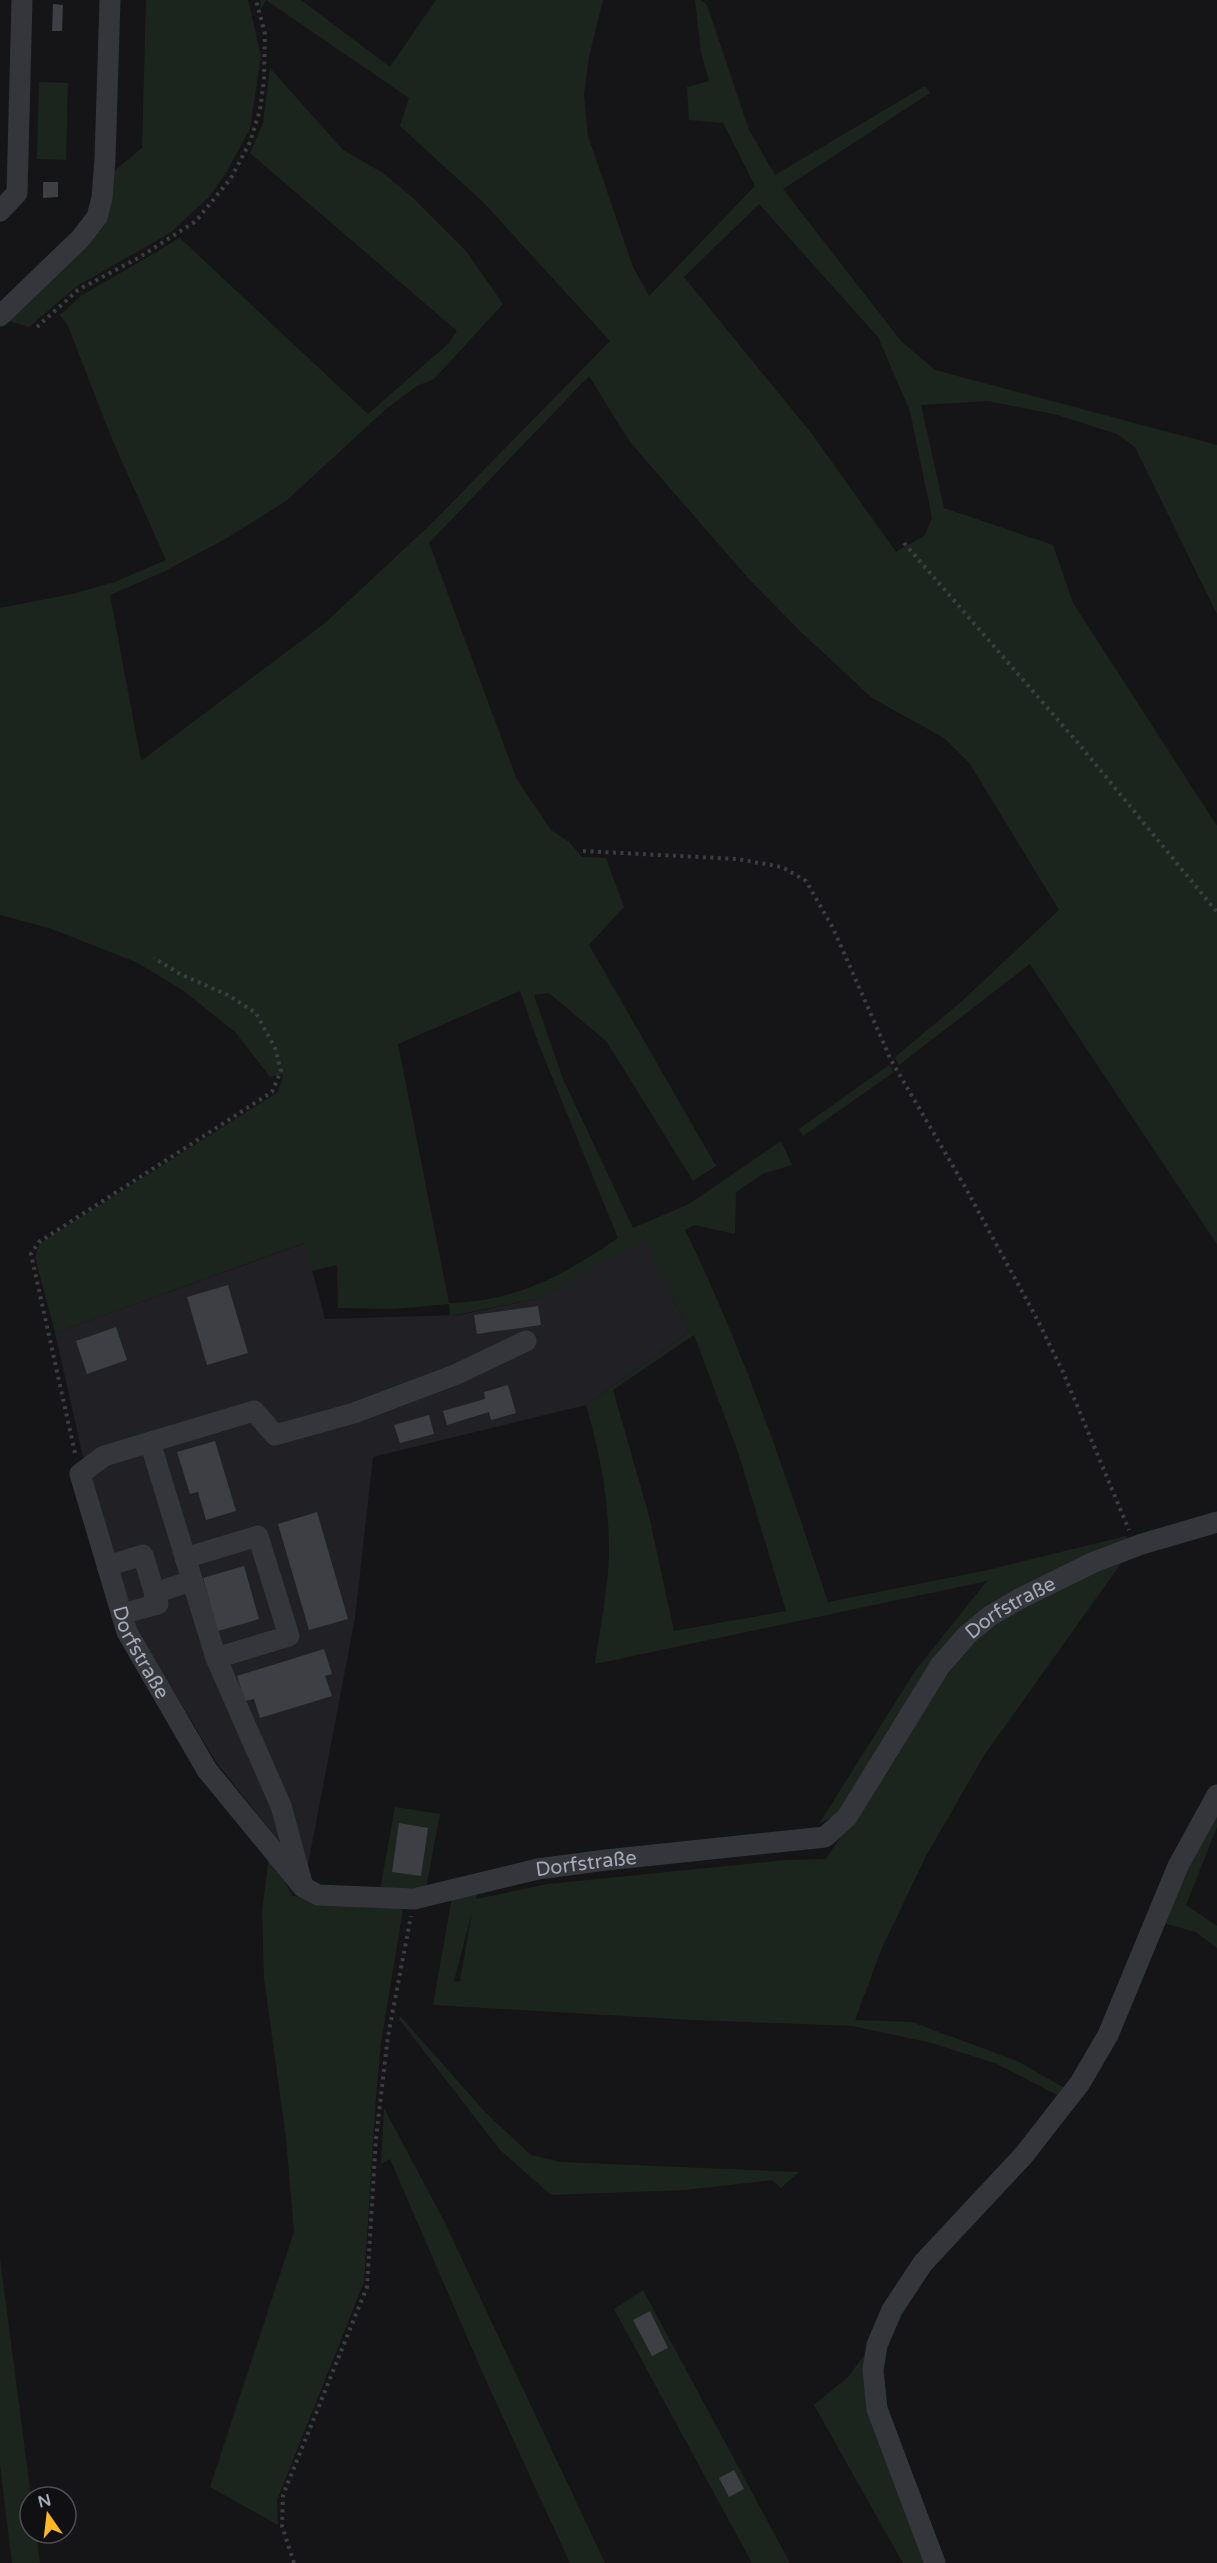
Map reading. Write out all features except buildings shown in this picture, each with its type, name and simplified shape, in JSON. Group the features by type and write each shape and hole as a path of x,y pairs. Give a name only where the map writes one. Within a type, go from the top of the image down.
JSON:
{"street":[{"path":"0,211 17,193 22,0"},
{"path":"0,316 81,238 97,217 102,198 105,159 110,0"},
{"path":"80,1474 104,1456 254,1411 275,1435 354,1413 457,1374 526,1341"},
{"path":"150,1442 216,1658 281,1806 303,1887"},
{"name":"Dorfstraße","path":"80,1474 128,1632 207,1770 303,1887 318,1895 414,1899 538,1869 825,1837 847,1817 940,1666 974,1629 1019,1599 1094,1562 1142,1544 1217,1522"},
{"path":"185,1558 258,1536 289,1636 216,1658"},
{"path":"107,1566 143,1555 158,1604 122,1614"},
{"path":"154,1593 192,1581"},
{"path":"935,2563 877,2409 873,2370 877,2345 892,2310 923,2263 1023,2156 1080,2083 1108,2035 1178,1866 1217,1795"}],"path":[{"path":"37,327 78,290 140,257 196,221 231,178 250,142 260,110 264,79 265,34 256,0"},
{"path":"904,543 1078,743 1217,912"},
{"path":"583,851 737,859 782,867 806,881 833,928 891,1060 1007,1262 1042,1329 1063,1372 1129,1529"},
{"path":"80,1474 32,1254 39,1242 272,1092 281,1071 275,1048 256,1013 228,995 180,974 154,958"},
{"path":"294,2563 282,2526 283,2495 367,2287 376,2138 388,2036 414,1899"}],"shaded area":[{"path":"146,0 248,0 261,56 250,129 210,196 170,233 77,286 29,327 6,320 94,235 113,172 142,148"},
{"path":"260,0 266,0 261,9"},
{"path":"266,0 301,0 390,67 436,0 603,0 589,57 584,95 588,136 633,267 649,296 755,186 723,123 689,120 687,87 709,81 701,52 695,0 701,0 707,5 749,130 775,175 925,86 930,93 783,189 901,341 935,370 1217,445 1217,614 1135,447 1117,434 1054,414 987,401 921,405 944,508 1053,545 1073,603 1217,826 1217,1244 1030,964 899,1065 895,1057 961,1002 1059,910 970,764 944,738 872,698 801,632 748,578 630,442 589,376 429,543 517,780 551,830 569,842 582,857 606,858 624,907 589,945 716,1166 693,1181 607,1042 549,993 534,995 563,1079 633,1228 689,1204 781,1141 792,1165 764,1173 736,1192 735,1234 694,1225 685,1230 745,1367 828,1602 988,1570 1126,1536 1130,1542 986,1611 852,1796 835,1815 819,1824 915,1671 987,1581 595,1664 604,1609 609,1534 603,1479 586,1405 689,1332 644,1241 536,1299 450,1316 449,1304 394,1309 338,1308 337,1265 312,1271 304,1243 55,1333 35,1257 40,1243 278,1092 283,1074 270,1077 236,1033 184,991 136,962 49,928 0,915 0,608 72,594 115,582 166,560 112,439 68,326 60,315 81,296 180,238 368,414 449,343 457,331 250,153 263,123 270,68 343,150 383,173 413,198 466,251 503,304 434,379 417,386 386,409 286,501 227,538 163,572 110,595 141,761 325,623 431,524 610,341 484,203 400,126 409,98","holes":["759,204 878,337 910,411 932,518 925,535 896,552 812,434 684,277","520,991 539,1045 618,1238 558,1275 518,1292 474,1301 449,1303 398,1044","694,1335 738,1452 786,1611 674,1631 649,1516 613,1390"]},
{"path":"39,82 68,83 66,160 37,159"},
{"path":"889,1065 894,1072 803,1136 799,1129"},
{"path":"644,1240 689,1332 586,1405 373,1457 355,1618 307,1870 287,1851 216,1762 137,1630 86,1470 55,1333 305,1243 325,1319 459,1315 536,1299"},
{"path":"1127,1555 983,1757 926,1856 881,1950 855,2020 912,2022 1017,2061 1068,2090 1063,2098 997,2064 932,2043 852,2026 693,2020 433,2005 452,1897 478,1890 476,1899 548,1884 787,1860 826,1859 930,1698 973,1640 1024,1606","holes":["472,1912 460,1981 454,1982"]},
{"path":"1217,1803 1217,1827 1186,1905 1217,1926 1217,1948 1196,1932 1159,1922"},
{"path":"395,1807 440,1814 426,1888 380,1890"},
{"path":"269,1856 293,1896 403,1909 381,2043 364,2282 277,2500 278,2525 210,2487 294,2232 286,2138 264,1978 262,1912"},
{"path":"400,2016 486,2113 531,2155 561,2162 799,2172 781,2188 772,2180 685,2190 551,2195 500,2150 399,2019"},
{"path":"384,2108 444,2221 605,2563 570,2563 484,2376 390,2159 381,2164"},
{"path":"0,2258 29,2485 18,2485 18,2545 38,2545 40,2563 12,2563 0,2465"},
{"path":"643,2290 790,2563 752,2563 614,2309"},
{"path":"869,2349 930,2563 903,2563 814,2405 848,2377"}]}
